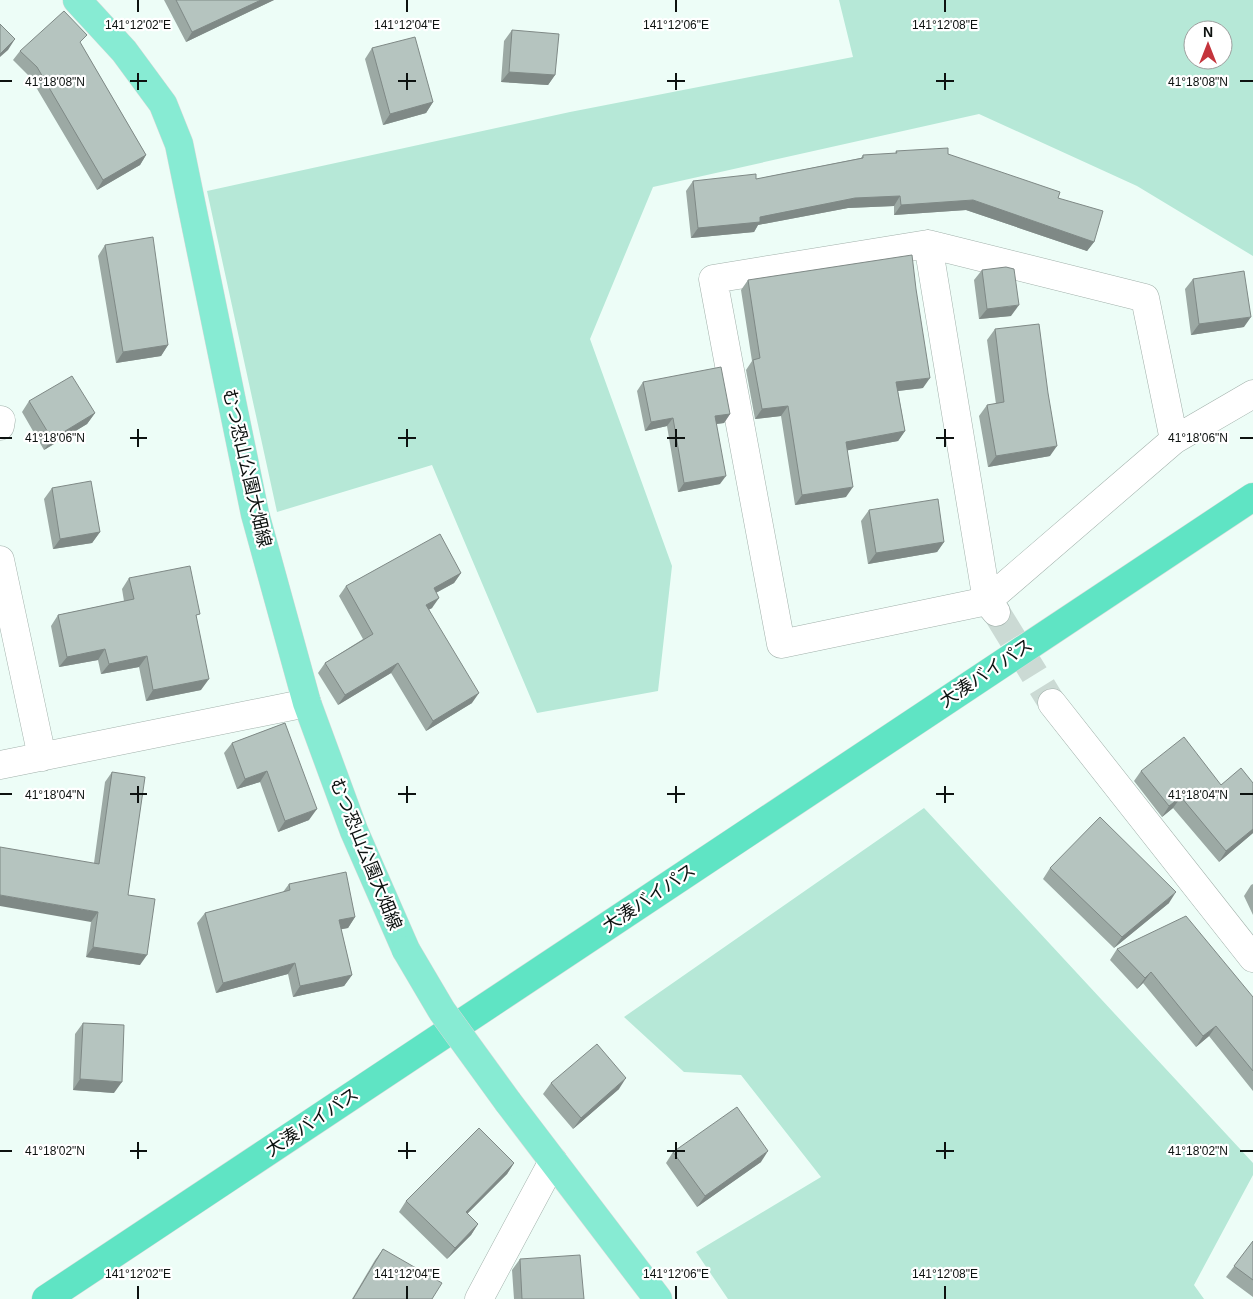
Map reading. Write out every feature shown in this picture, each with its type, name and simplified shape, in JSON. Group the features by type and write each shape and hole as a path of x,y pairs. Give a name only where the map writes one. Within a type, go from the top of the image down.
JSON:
{"highway":[{"name":"大湊バイパス","path":"46,1299 1110,590 1253,497"}],"main road":[{"name":"むつ恐山公園大畑線","path":"77,0 124,51 163,104 179,144 255,514 308,703 354,831 406,950 442,1011 553,1161"},
{"path":"553,1161 658,1299"}],"street":[{"path":"1174,440 1146,298 928,244 713,279 781,644 993,608 1174,440 1253,394"},
{"path":"928,244 993,608"},
{"path":"0,560 42,756"},
{"path":"0,764 308,703"},
{"path":"1052,703 1253,958"},
{"path":"478,1299 553,1161"}],"green space":[{"path":"839,0 1253,0 1253,256 1137,186 979,114 653,187 590,339 672,566 658,691 537,713 432,465 277,512 207,191 570,112 853,57"},
{"path":"924,808 1253,1163 1253,1175 1194,1285 1204,1299 728,1299 696,1252 821,1177 741,1075 684,1072 624,1017"}],"building":[{"path":"176,0 261,0 192,32"},
{"path":"64,11 87,35 80,42 146,155 103,180 37,67 20,51"},
{"path":"0,24 15,39 0,54"},
{"path":"512,30 559,34 555,75 509,72"},
{"path":"415,37 433,102 390,114 372,48"},
{"path":"948,148 948,154 1060,192 1058,198 1103,211 1094,242 973,200 901,205 900,196 855,198 760,217 760,222 698,228 693,181 756,174 756,179 863,158 863,155"},
{"path":"153,237 168,345 123,352 105,245"},
{"path":"912,255 930,378 896,382 905,431 846,442 853,487 802,495 788,406 762,409 753,360 760,358 748,280"},
{"path":"1006,267 1014,269 1019,305 987,309 982,270"},
{"path":"1244,271 1251,317 1199,324 1193,279"},
{"path":"1039,324 1057,446 996,456 987,405 1004,402 995,329"},
{"path":"721,367 730,414 715,416 726,476 684,483 673,418 651,422 643,382"},
{"path":"72,376 95,413 52,439 29,401"},
{"path":"91,481 100,532 60,539 52,488"},
{"path":"938,499 944,542 876,553 869,510"},
{"path":"440,534 461,573 434,588 439,598 426,605 479,693 433,721 398,663 345,695 325,663 373,634 346,586"},
{"path":"190,566 200,614 196,615 209,679 153,690 147,656 109,664 105,649 67,657 58,615 134,599 129,578"},
{"path":"285,723 317,809 285,821 267,771 245,779 232,743"},
{"path":"1184,737 1221,785 1241,768 1253,783 1253,829 1226,851 1181,797 1169,806 1141,771"},
{"path":"112,772 145,777 128,895 155,899 147,955 93,947 98,912 0,895 0,847 99,864"},
{"path":"1100,817 1176,892 1122,937 1050,868"},
{"path":"346,872 355,917 339,920 352,975 300,986 295,963 223,983 205,913 290,890 289,884"},
{"path":"1186,916 1253,997 1253,1071 1216,1026 1203,1036 1151,972 1145,978 1117,949"},
{"path":"83,1023 124,1025 122,1082 80,1079"},
{"path":"597,1044 626,1078 581,1118 551,1083"},
{"path":"737,1107 768,1151 705,1196 673,1152"},
{"path":"479,1128 514,1163 466,1212 478,1224 455,1248 406,1201"},
{"path":"1253,1241 1253,1280 1234,1266"},
{"path":"383,1249 442,1283 432,1299 353,1299"},
{"path":"580,1255 584,1299 522,1299 520,1259"}],"tunnel":[{"path":"998,615 1052,703"}]}
